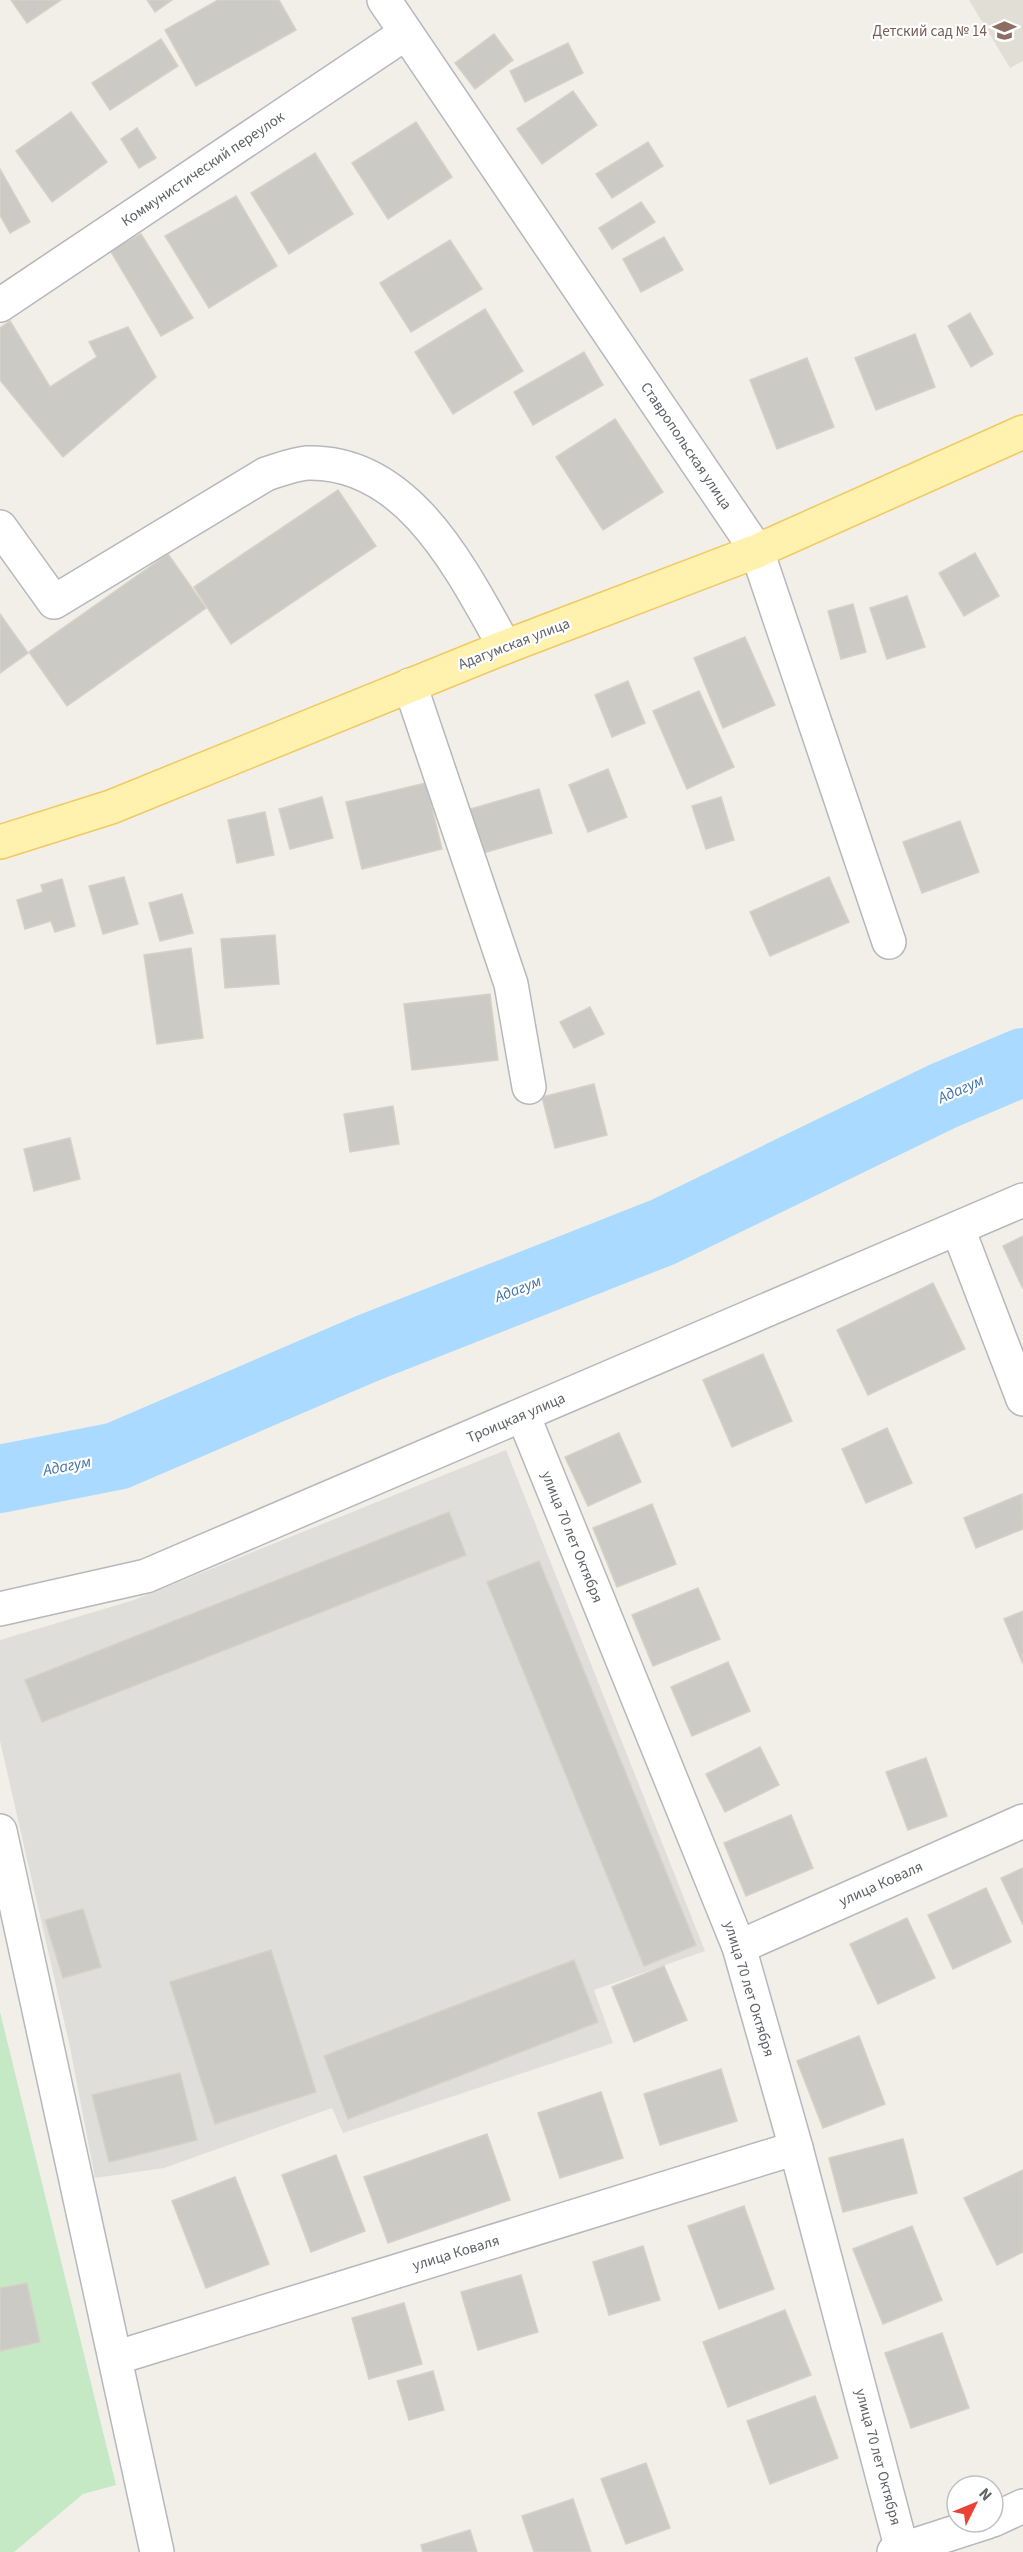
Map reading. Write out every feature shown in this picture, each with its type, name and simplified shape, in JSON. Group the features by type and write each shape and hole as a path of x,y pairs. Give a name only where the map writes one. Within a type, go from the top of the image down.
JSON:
{"main road":[{"name":"Адагумская улица","path":"0,842 111,807 410,685 757,551 1023,432"}],"street":[{"name":"Ставропольская улица","path":"384,0 757,551 889,942"},
{"name":"Коммунистический переулок","path":"0,305 406,33"},
{"path":"0,527 54,602 266,474 305,463 346,467 375,478 412,508 465,578 506,647"},
{"path":"410,685 511,984 529,1087"},
{"name":"Троицкая улица","path":"0,1609 147,1576 1023,1200"},
{"path":"957,1229 1023,1400"},
{"name":"улица 70 лет Октября","path":"523,1415 739,1947 796,2148 898,2551"},
{"name":"улица Коваля","path":"739,1947 1023,1821"},
{"path":"0,1831 8,1912 115,2358 157,2552"},
{"name":"улица Коваля","path":"115,2358 796,2148"},
{"path":"1005,2514 1023,2506"},
{"path":"898,2551 950,2534"}],"shaded area":[{"name":"Детский сад № 14","path":"969,0 1023,0 1023,61 1010,68"},
{"path":"506,1450 705,1951 594,1990 613,2043 343,2133 332,2108 164,2168 95,2178 70,2047 0,1741 0,1640 134,1600"}],"green space":[{"path":"0,2012 116,2485 83,2494 14,2552 0,2552"}],"building":[{"path":"11,0 61,0 27,23"},
{"path":"147,0 172,0 155,12"},
{"path":"218,0 279,0 296,30 196,86 165,30"},
{"path":"494,34 513,60 475,89 455,63"},
{"path":"161,39 178,66 110,110 92,83"},
{"path":"568,43 583,73 525,102 510,71"},
{"path":"573,91 597,125 542,164 517,129"},
{"path":"71,112 107,162 52,202 16,151"},
{"path":"416,122 452,177 388,219 352,163"},
{"path":"137,128 156,158 139,168 121,139"},
{"path":"648,142 663,166 612,198 596,174"},
{"path":"315,153 353,214 289,254 251,193"},
{"path":"0,169 30,222 10,233 0,215"},
{"path":"236,196 277,266 209,308 165,236"},
{"path":"641,202 655,222 612,249 599,228"},
{"path":"141,234 193,318 161,336 110,250"},
{"path":"664,237 683,270 641,292 623,259"},
{"path":"450,240 482,289 411,332 380,283"},
{"path":"485,309 523,371 453,414 415,352"},
{"path":"970,313 993,354 971,367 948,326"},
{"path":"10,321 50,387 97,357 89,342 128,327 156,377 63,457 0,380 0,328"},
{"path":"915,334 935,387 876,410 855,358"},
{"path":"584,352 603,385 533,425 514,392"},
{"path":"807,358 834,427 777,449 750,380"},
{"path":"615,419 663,492 603,530 556,457"},
{"path":"338,490 376,546 231,644 194,587"},
{"path":"975,553 999,596 964,616 939,573"},
{"path":"168,554 206,608 67,706 29,652"},
{"path":"907,596 925,647 887,659 870,608"},
{"path":"853,604 866,652 841,659 828,611"},
{"path":"0,614 28,653 0,673"},
{"path":"745,637 775,705 723,728 694,658"},
{"path":"628,681 645,723 612,737 595,695"},
{"path":"699,691 734,767 687,789 653,711"},
{"path":"608,769 627,817 588,832 569,785"},
{"path":"426,783 442,849 362,869 346,802"},
{"path":"539,789 552,833 480,854 467,810"},
{"path":"322,797 333,838 290,849 279,809"},
{"path":"721,797 734,840 706,849 692,806"},
{"path":"265,812 274,855 237,863 228,820"},
{"path":"960,821 979,872 922,893 903,842"},
{"path":"124,877 138,924 103,934 89,886"},
{"path":"829,877 849,922 770,956 750,912"},
{"path":"62,879 75,926 55,932 51,921 25,929 17,900 43,892 41,885"},
{"path":"182,894 193,933 160,941 149,903"},
{"path":"275,935 279,984 225,988 221,939"},
{"path":"191,948 203,1038 157,1044 144,955"},
{"path":"490,994 498,1060 412,1070 404,1004"},
{"path":"590,1007 604,1034 574,1048 560,1022"},
{"path":"594,1084 607,1135 555,1148 542,1097"},
{"path":"393,1106 399,1144 350,1152 344,1114"},
{"path":"70,1138 80,1179 34,1191 24,1149"},
{"path":"1023,1236 1023,1289 1003,1246"},
{"path":"933,1283 965,1349 868,1395 837,1330"},
{"path":"763,1354 792,1421 732,1447 703,1380"},
{"path":"887,1428 912,1483 866,1503 842,1449"},
{"path":"619,1433 641,1482 588,1506 565,1457"},
{"path":"1022,1494 1023,1529 976,1548 964,1518"},
{"path":"652,1504 676,1564 617,1587 593,1528"},
{"path":"449,1512 466,1555 42,1722 25,1680"},
{"path":"539,1561 696,1945 644,1966 487,1582"},
{"path":"698,1588 720,1639 653,1666 632,1615"},
{"path":"1023,1611 1023,1664 1004,1619"},
{"path":"728,1662 750,1711 692,1736 671,1687"},
{"path":"760,1747 779,1785 725,1812 706,1774"},
{"path":"926,1758 947,1816 908,1830 886,1772"},
{"path":"791,1815 813,1868 746,1896 724,1843"},
{"path":"1023,1868 1023,1925 1001,1878"},
{"path":"986,1888 1011,1942 953,1969 928,1915"},
{"path":"83,1909 101,1967 63,1978 45,1920"},
{"path":"907,1918 935,1978 878,2004 850,1944"},
{"path":"271,1950 316,2092 215,2124 170,1982"},
{"path":"574,1960 598,2022 348,2119 324,2056"},
{"path":"664,1966 687,2020 634,2042 612,1987"},
{"path":"859,2036 885,2104 823,2128 797,2061"},
{"path":"721,2069 737,2121 660,2145 644,2094"},
{"path":"180,2073 197,2140 109,2162 92,2095"},
{"path":"601,2092 623,2158 560,2178 538,2113"},
{"path":"487,2134 510,2200 388,2243 364,2177"},
{"path":"903,2139 917,2193 843,2212 829,2158"},
{"path":"336,2155 365,2231 311,2252 282,2175"},
{"path":"1023,2170 1023,2252 997,2265 964,2198"},
{"path":"235,2177 269,2264 206,2288 172,2201"},
{"path":"744,2206 774,2289 719,2309 688,2226"},
{"path":"912,2226 942,2300 883,2324 853,2249"},
{"path":"643,2246 660,2300 609,2315 593,2262"},
{"path":"521,2275 538,2332 478,2350 461,2292"},
{"path":"27,2283 40,2342 0,2351 0,2288"},
{"path":"404,2303 422,2364 369,2379 352,2318"},
{"path":"785,2310 811,2375 728,2407 703,2342"},
{"path":"942,2333 969,2408 911,2428 885,2353"},
{"path":"433,2371 444,2410 409,2420 397,2381"},
{"path":"815,2396 838,2458 770,2484 747,2421"},
{"path":"646,2463 670,2528 626,2544 601,2479"},
{"path":"573,2499 591,2552 534,2552 522,2516"},
{"path":"470,2530 477,2552 423,2552 421,2545"}],"waterway":[{"name":"Адагум","path":"0,1479 117,1456 368,1348 663,1232 943,1096 1023,1062"}],"place":[{"name":"Детский сад № 14","path":"1005,31"}]}
